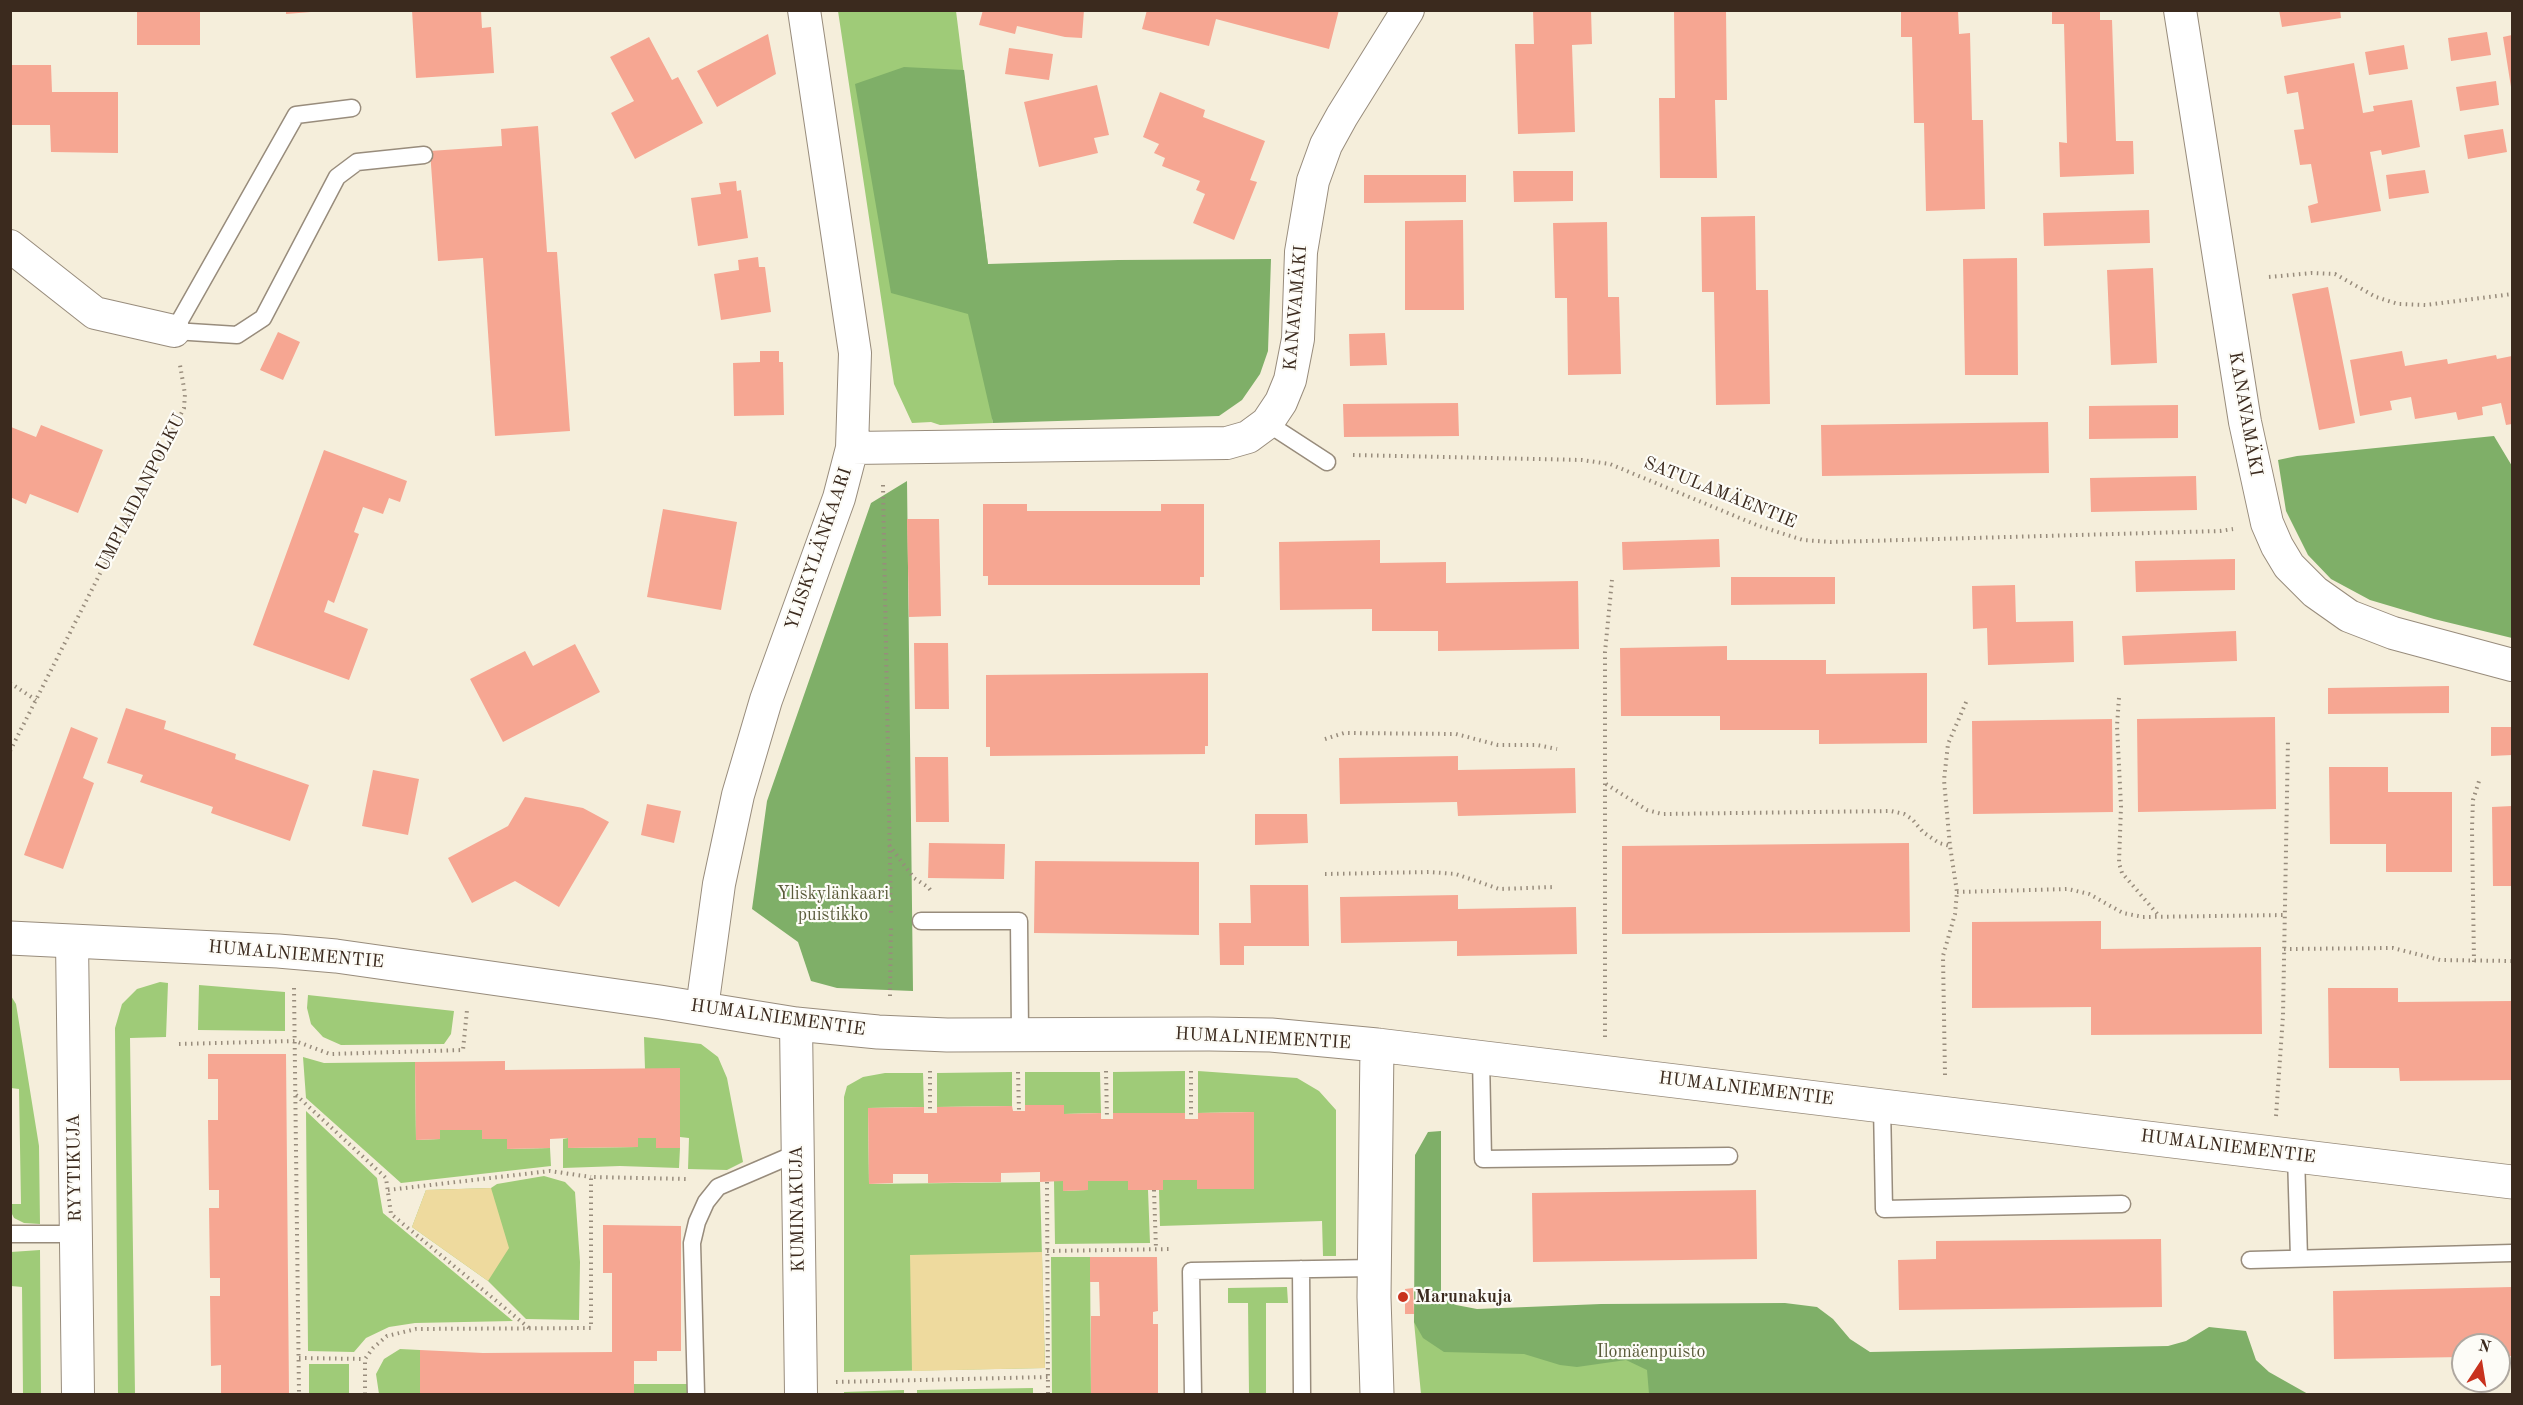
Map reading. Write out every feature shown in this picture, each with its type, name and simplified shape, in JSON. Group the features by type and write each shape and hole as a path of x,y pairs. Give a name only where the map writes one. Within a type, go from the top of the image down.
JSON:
{"street":[{"name":"YLISKYLÄNKAARI","path":"702,1008 719,884 738,795 766,700 839,498 867,448 804,10"},
{"name":"KANAVAMÄKI","path":"867,448 1227,443 1248,436 1267,423 1281,402 1290,380 1298,339 1301,252 1306,214 1319,163 1342,116 1408,10"},
{"name":"KANAVAMÄKI","path":"2180,10 2245,422 2267,523 2289,566 2315,592 2349,615 2393,633 2512,665"},
{"path":"10,246 95,313 174,331"},
{"name":"HUMALNIEMENTIE","path":"10,938 336,956 702,1008 796,1024 895,1033 1019,1050 1271,1035 1377,1045 2512,1182"},
{"name":"RYYTIKUJA","path":"72,941 78,1395"},
{"name":"KUMINAKUJA","path":"796,1024 801,1395"},
{"path":"1377,1045 1375,1268 1377,1395"}],"lane":[{"path":"352,108 296,115 174,331 237,335 263,318 337,177 357,162 424,154"},
{"path":"1267,423 1327,462"},
{"path":"921,921 1019,921 1019,1050"},
{"path":"1482,1057 1483,1159 1729,1156"},
{"path":"1882,1105 1884,1209 2122,1204"},
{"path":"696,1395 692,1243 697,1222 706,1202 718,1187 797,1154"},
{"path":"2296,1155 2299,1258"},
{"path":"10,1234 76,1234"},
{"path":"2250,1260 2512,1253"},
{"path":"1193,1395 1191,1271 1375,1268"},
{"path":"1301,1269 1302,1395"}],"path":[{"path":"2269,277 2312,273 2335,274 2376,297 2398,304 2426,305 2512,294"},
{"name":"UMPIAIDANPOLKU","path":"10,751 184,408 185,394 174,331"},
{"path":"867,448 892,888 890,1001 895,1033"},
{"name":"SATULAMÄENTIE","path":"1307,450 1359,455 1582,460 1610,464 1759,526 1803,540 1831,542 2220,531 2267,523"},
{"path":"1604,1044 1606,1022 1605,652 1612,580"},
{"path":"10,683 36,700"},
{"path":"2119,698 2117,726 2121,806 2119,863 2122,873 2160,917"},
{"path":"1944,1085 1943,956 1955,914 1957,892 1944,780 1948,744 1967,700"},
{"path":"1324,739 1344,734 1456,734 1498,745 1537,745 1557,749"},
{"path":"2275,1125 2282,1049 2288,739"},
{"path":"2474,962 2472,829 2473,800 2480,778"},
{"path":"1605,784 1647,810 1662,814 1891,811 1904,814 1912,819 1923,832 1939,843 1950,846"},
{"path":"889,844 914,878 928,887 953,921"},
{"path":"1325,874 1456,874 1499,889 1554,887"},
{"path":"1957,892 2068,889 2089,894 2123,912 2143,917 2284,915"},
{"path":"2284,949 2393,948 2440,960 2512,961"},
{"path":"294,987 299,1395"},
{"path":"179,1044 295,1041 330,1054 463,1050 468,1005"},
{"path":"1019,1050 1019,1111"},
{"path":"930,1064 930,1113"},
{"path":"1191,1064 1191,1119"},
{"path":"1106,1065 1107,1119"},
{"path":"296,1094 386,1178 391,1214 530,1328"},
{"path":"388,1190 550,1171 591,1177 733,1180"},
{"path":"364,1395 365,1359 373,1348 387,1336 416,1329 591,1328 591,1177"},
{"path":"1047,1182 1048,1395"},
{"path":"1154,1190 1155,1249"},
{"path":"1047,1251 1191,1249 1191,1271"},
{"path":"299,1358 365,1359"},
{"path":"835,1382 1048,1377"}],"green space":[{"path":"838,11 956,11 1007,416 992,418 993,423 940,425 931,422 912,423 894,384"},
{"path":"904,67 964,70 988,264 1271,259 1268,351 1260,374 1242,400 1219,416 993,423 968,314 891,293 855,84"},
{"path":"2494,436 2512,466 2512,638 2434,619 2370,600 2331,579 2308,555 2286,511 2278,460 2297,456"},
{"name":"Yliskylänkaari puistikko","path":"907,481 913,991 837,988 811,981 798,942 752,909 767,801 871,503"},
{"path":"160,982 168,983 166,1037 130,1038 135,1394 118,1394 115,1028 122,1004 137,989"},
{"path":"199,985 285,992 285,1031 198,1030"},
{"path":"308,995 454,1011 451,1034 444,1044 341,1045 323,1037 311,1024 307,1008"},
{"path":"11,996 16,1004 39,1146 40,1224 24,1223 14,1218 11,1212 11,1204 21,1204 19,1089 11,1088"},
{"path":"644,1037 701,1044 718,1057 727,1078 743,1162 727,1170 688,1169 689,1138 680,1137 680,1069 645,1069"},
{"path":"303,1057 324,1063 415,1062 416,1140 440,1139 440,1130 482,1130 482,1139 507,1139 507,1149 550,1148 551,1166 401,1183 306,1098"},
{"path":"1185,1071 1185,1113 1113,1113 1113,1072"},
{"path":"1198,1071 1297,1078 1319,1091 1336,1110 1336,1256 1323,1256 1322,1221 1160,1226 1159,1190 1163,1180 1197,1180 1254,1189 1254,1112 1198,1113"},
{"path":"1012,1072 1012,1106 937,1107 937,1073"},
{"path":"1025,1072 1100,1072 1101,1113 1064,1114 1063,1105 1025,1105"},
{"path":"885,1073 923,1073 924,1107 868,1108 869,1184 1040,1182 1045,1368 844,1372 844,1097 847,1086 863,1077"},
{"path":"306,1111 377,1178 383,1213 513,1321 415,1323 389,1327 366,1338 354,1352 308,1351"},
{"name":"Ilomäenpuisto","path":"1441,1131 1441,1297 1456,1305 1477,1309 1601,1304 1785,1303 1817,1307 1833,1319 1850,1339 1870,1352 2168,1346 2186,1341 2209,1327 2246,1331 2256,1360 2269,1372 2308,1394 1649,1394 1647,1370 1626,1360 1577,1367 1560,1365 1524,1354 1444,1352 1423,1338 1414,1322 1415,1155 1428,1132"},
{"path":"568,1138 569,1148 637,1147 638,1138 656,1138 656,1148 680,1148 679,1168 620,1166 563,1168 563,1139"},
{"path":"544,1176 565,1182 575,1192 580,1262 579,1320 526,1319 488,1281 412,1227 426,1190 491,1188 497,1184"},
{"path":"1054,1181 1063,1181 1063,1191 1087,1190 1088,1181 1128,1181 1128,1190 1148,1190 1150,1243 1055,1244"},
{"path":"40,1250 41,1394 23,1394 22,1287 11,1286 11,1252"},
{"path":"1051,1257 1090,1257 1091,1394 1052,1394"},
{"path":"1287,1287 1288,1303 1266,1303 1266,1394 1249,1394 1248,1303 1228,1303 1228,1288"},
{"name":"Ilomäenpuisto","path":"1441,1317 2264,1394 1421,1394 1414,1322"},
{"path":"400,1349 420,1350 420,1394 379,1394 376,1374 384,1359"},
{"path":"309,1364 349,1364 349,1394 309,1394"},
{"path":"634,1384 688,1384 688,1394 634,1394"},
{"path":"1033,1388 1033,1394 917,1394 917,1390"},
{"path":"904,1390 904,1394 844,1394 844,1392"}],"sand":[{"path":"491,1188 509,1248 488,1281 412,1227 426,1190"},
{"path":"1042,1252 1045,1368 912,1371 910,1255"}],"building":[{"path":"137,10 200,10 200,45 137,45"},
{"path":"286,10 310,10 311,12 286,14"},
{"path":"412,10 481,10 482,28 491,27 494,73 416,78"},
{"path":"983,10 1084,10 1082,38 1065,37 1017,26 1015,34 979,25"},
{"path":"1147,10 1339,10 1329,49 1216,19 1209,46 1142,29"},
{"path":"1533,10 1591,10 1592,44 1572,45 1575,132 1518,134 1515,44 1534,44"},
{"path":"1674,10 1726,10 1727,100 1715,100 1717,178 1660,178 1659,98 1675,98"},
{"path":"1901,10 1958,10 1959,34 1970,33 1972,120 1983,120 1985,209 1926,211 1924,123 1914,123 1912,37 1901,37"},
{"path":"2052,10 2100,10 2100,20 2112,20 2116,141 2133,141 2134,174 2060,177 2059,142 2067,143 2064,24 2052,24"},
{"path":"2279,10 2340,10 2341,18 2282,27"},
{"path":"2487,32 2491,55 2451,61 2448,38"},
{"path":"768,34 776,74 717,107 697,71"},
{"path":"2512,35 2512,87 2511,87 2503,37"},
{"path":"649,37 672,80 678,77 703,123 635,159 611,113 634,101 610,57"},
{"path":"2404,45 2408,69 2369,75 2365,52"},
{"path":"1009,48 1053,54 1049,80 1005,74"},
{"path":"2354,63 2363,113 2374,111 2373,106 2412,100 2420,147 2382,155 2381,150 2370,152 2381,211 2311,223 2308,206 2318,203 2311,164 2300,165 2294,130 2304,129 2298,92 2287,94 2284,76"},
{"path":"10,65 51,65 52,92 118,92 118,153 51,152 50,125 10,125"},
{"path":"2496,81 2499,105 2460,111 2456,87"},
{"path":"1097,85 1109,135 1094,138 1098,153 1039,167 1024,102"},
{"path":"1160,92 1205,110 1203,117 1265,141 1250,180 1257,182 1234,240 1193,223 1205,194 1196,190 1200,181 1162,166 1165,158 1154,153 1159,144 1143,137"},
{"path":"538,126 547,252 557,252 570,431 495,436 483,258 438,261 430,151 502,146 501,129"},
{"path":"2503,129 2507,152 2468,159 2464,135"},
{"path":"2425,170 2429,193 2389,199 2386,175"},
{"path":"1513,171 1573,171 1573,201 1514,202"},
{"path":"1364,175 1466,175 1466,202 1364,203"},
{"path":"736,181 737,191 741,190 748,238 698,246 691,198 721,194 719,183"},
{"path":"2149,210 2150,243 2044,246 2043,213"},
{"path":"1755,216 1756,290 1768,290 1770,404 1716,405 1714,292 1702,292 1701,217"},
{"path":"1463,220 1464,310 1405,310 1405,221"},
{"path":"1607,222 1608,297 1619,297 1621,374 1568,375 1567,298 1555,298 1553,223"},
{"path":"758,257 759,267 765,267 771,312 721,320 714,274 739,270 738,260"},
{"path":"2017,258 2018,375 1965,375 1963,259"},
{"path":"2153,268 2157,363 2111,365 2107,270"},
{"path":"2328,287 2355,423 2319,430 2292,294"},
{"path":"278,332 300,342 283,380 260,370"},
{"path":"1385,333 1387,365 1350,366 1349,334"},
{"path":"760,351 779,351 779,362 783,362 784,415 734,416 733,363 760,362"},
{"path":"2402,351 2405,366 2447,359 2448,364 2496,355 2497,359 2512,356 2512,424 2506,425 2501,403 2482,407 2483,415 2458,420 2456,412 2415,419 2411,397 2390,401 2392,410 2360,416 2350,360"},
{"path":"1458,403 1459,436 1344,437 1343,404"},
{"path":"2178,405 2178,438 2089,439 2089,406"},
{"path":"2048,422 2049,473 1822,476 1821,425"},
{"path":"41,425 103,450 78,513 30,494 26,504 10,497 11,427 36,437"},
{"path":"324,450 407,481 400,502 389,498 383,514 363,507 354,532 359,534 334,603 328,600 324,612 368,629 349,680 253,645"},
{"path":"2196,476 2197,510 2091,512 2090,478"},
{"path":"983,504 1027,504 1027,511 1161,511 1161,504 1204,504 1204,577 1200,577 1200,585 988,585 988,576 983,576"},
{"path":"663,509 737,522 721,610 647,597"},
{"path":"907,519 939,519 941,616 909,617"},
{"path":"1719,539 1720,567 1623,570 1622,542"},
{"path":"1380,540 1380,563 1446,562 1446,583 1578,581 1579,649 1438,651 1438,631 1372,631 1372,609 1280,610 1279,542"},
{"path":"2235,559 2235,590 2136,592 2135,561"},
{"path":"1731,577 1835,577 1835,604 1731,605"},
{"path":"2015,585 2016,622 2073,621 2074,662 1988,665 1987,628 1973,629 1972,586"},
{"path":"2236,631 2237,661 2124,665 2122,636"},
{"path":"914,643 948,643 949,709 915,709"},
{"path":"575,644 600,692 503,742 470,679 525,651 533,666"},
{"path":"1727,646 1727,660 1826,660 1826,674 1927,673 1927,743 1819,744 1819,730 1720,730 1720,716 1621,716 1620,648"},
{"path":"1208,673 1208,746 1205,746 1205,754 990,756 990,747 986,747 986,675"},
{"path":"2449,686 2449,713 2328,714 2328,688"},
{"path":"126,708 166,721 164,729 236,754 235,759 309,785 290,841 211,813 213,807 140,782 143,775 107,763"},
{"path":"2275,717 2276,809 2138,812 2137,719"},
{"path":"2112,719 2113,812 1973,814 1972,721"},
{"path":"71,727 98,738 83,778 94,783 63,869 24,855"},
{"path":"2491,727 2512,727 2512,755 2491,756"},
{"path":"1458,756 1458,770 1575,768 1576,813 1458,816 1457,802 1340,804 1339,758"},
{"path":"915,757 948,757 949,822 916,822"},
{"path":"2329,767 2388,767 2388,792 2452,792 2452,872 2386,872 2386,844 2330,844"},
{"path":"373,770 419,779 408,835 362,826"},
{"path":"525,797 583,808 609,822 559,907 515,881 472,903 448,858 508,826"},
{"path":"647,804 681,811 674,843 641,835"},
{"path":"2512,806 2512,886 2493,886 2492,807"},
{"path":"1255,814 1307,814 1308,843 1255,845"},
{"path":"929,843 1005,844 1004,879 928,878"},
{"path":"1909,843 1910,932 1622,934 1622,846"},
{"path":"1035,861 1199,862 1199,935 1034,933"},
{"path":"1250,885 1308,885 1309,946 1244,946 1244,965 1220,965 1219,923 1251,923"},
{"path":"1458,895 1458,909 1576,907 1577,954 1457,956 1457,941 1341,943 1340,897"},
{"path":"2101,921 2101,949 2261,947 2262,1034 2091,1035 2091,1007 1972,1008 1972,922"},
{"path":"2328,988 2398,988 2398,1002 2512,1001 2512,1080 2400,1081 2399,1068 2329,1068"},
{"path":"208,1054 286,1054 289,1394 221,1394 221,1365 211,1366 210,1296 220,1296 220,1278 210,1278 209,1208 219,1208 219,1190 209,1190 208,1120 218,1120 218,1079 208,1079"},
{"path":"505,1061 505,1070 680,1068 680,1148 656,1148 656,1138 638,1138 638,1147 568,1148 568,1138 550,1139 550,1148 507,1149 507,1139 482,1139 482,1130 440,1130 440,1139 416,1140 415,1062"},
{"path":"1025,1105 1064,1105 1064,1114 1101,1113 1101,1119 1113,1119 1113,1113 1185,1113 1185,1119 1198,1119 1198,1113 1254,1112 1254,1189 1197,1189 1197,1180 1163,1180 1163,1190 1128,1190 1128,1181 1088,1181 1088,1190 1063,1191 1063,1181 1040,1182 1040,1172 1001,1173 1001,1182 928,1183 928,1174 893,1174 893,1183 869,1184 868,1108 924,1107 924,1113 937,1113 937,1107 1012,1106 1013,1111 1025,1111"},
{"path":"1756,1190 1757,1259 1533,1262 1532,1193"},
{"path":"603,1225 681,1226 681,1351 657,1351 657,1361 634,1361 634,1394 420,1394 420,1350 483,1353 612,1352 612,1273 603,1273"},
{"path":"2161,1239 2162,1307 1899,1310 1898,1260 1936,1259 1936,1241"},
{"path":"1090,1257 1157,1257 1158,1311 1153,1312 1153,1324 1158,1324 1158,1394 1091,1394 1091,1316 1100,1316 1099,1282 1090,1282"},
{"path":"2512,1287 2512,1356 2511,1333 2451,1333 2451,1357 2334,1359 2333,1291"},
{"path":"1413,1288 1414,1314 1405,1314 1405,1289"}],"place":[{"name":"Marunakuja","path":"1403,1297"}]}
